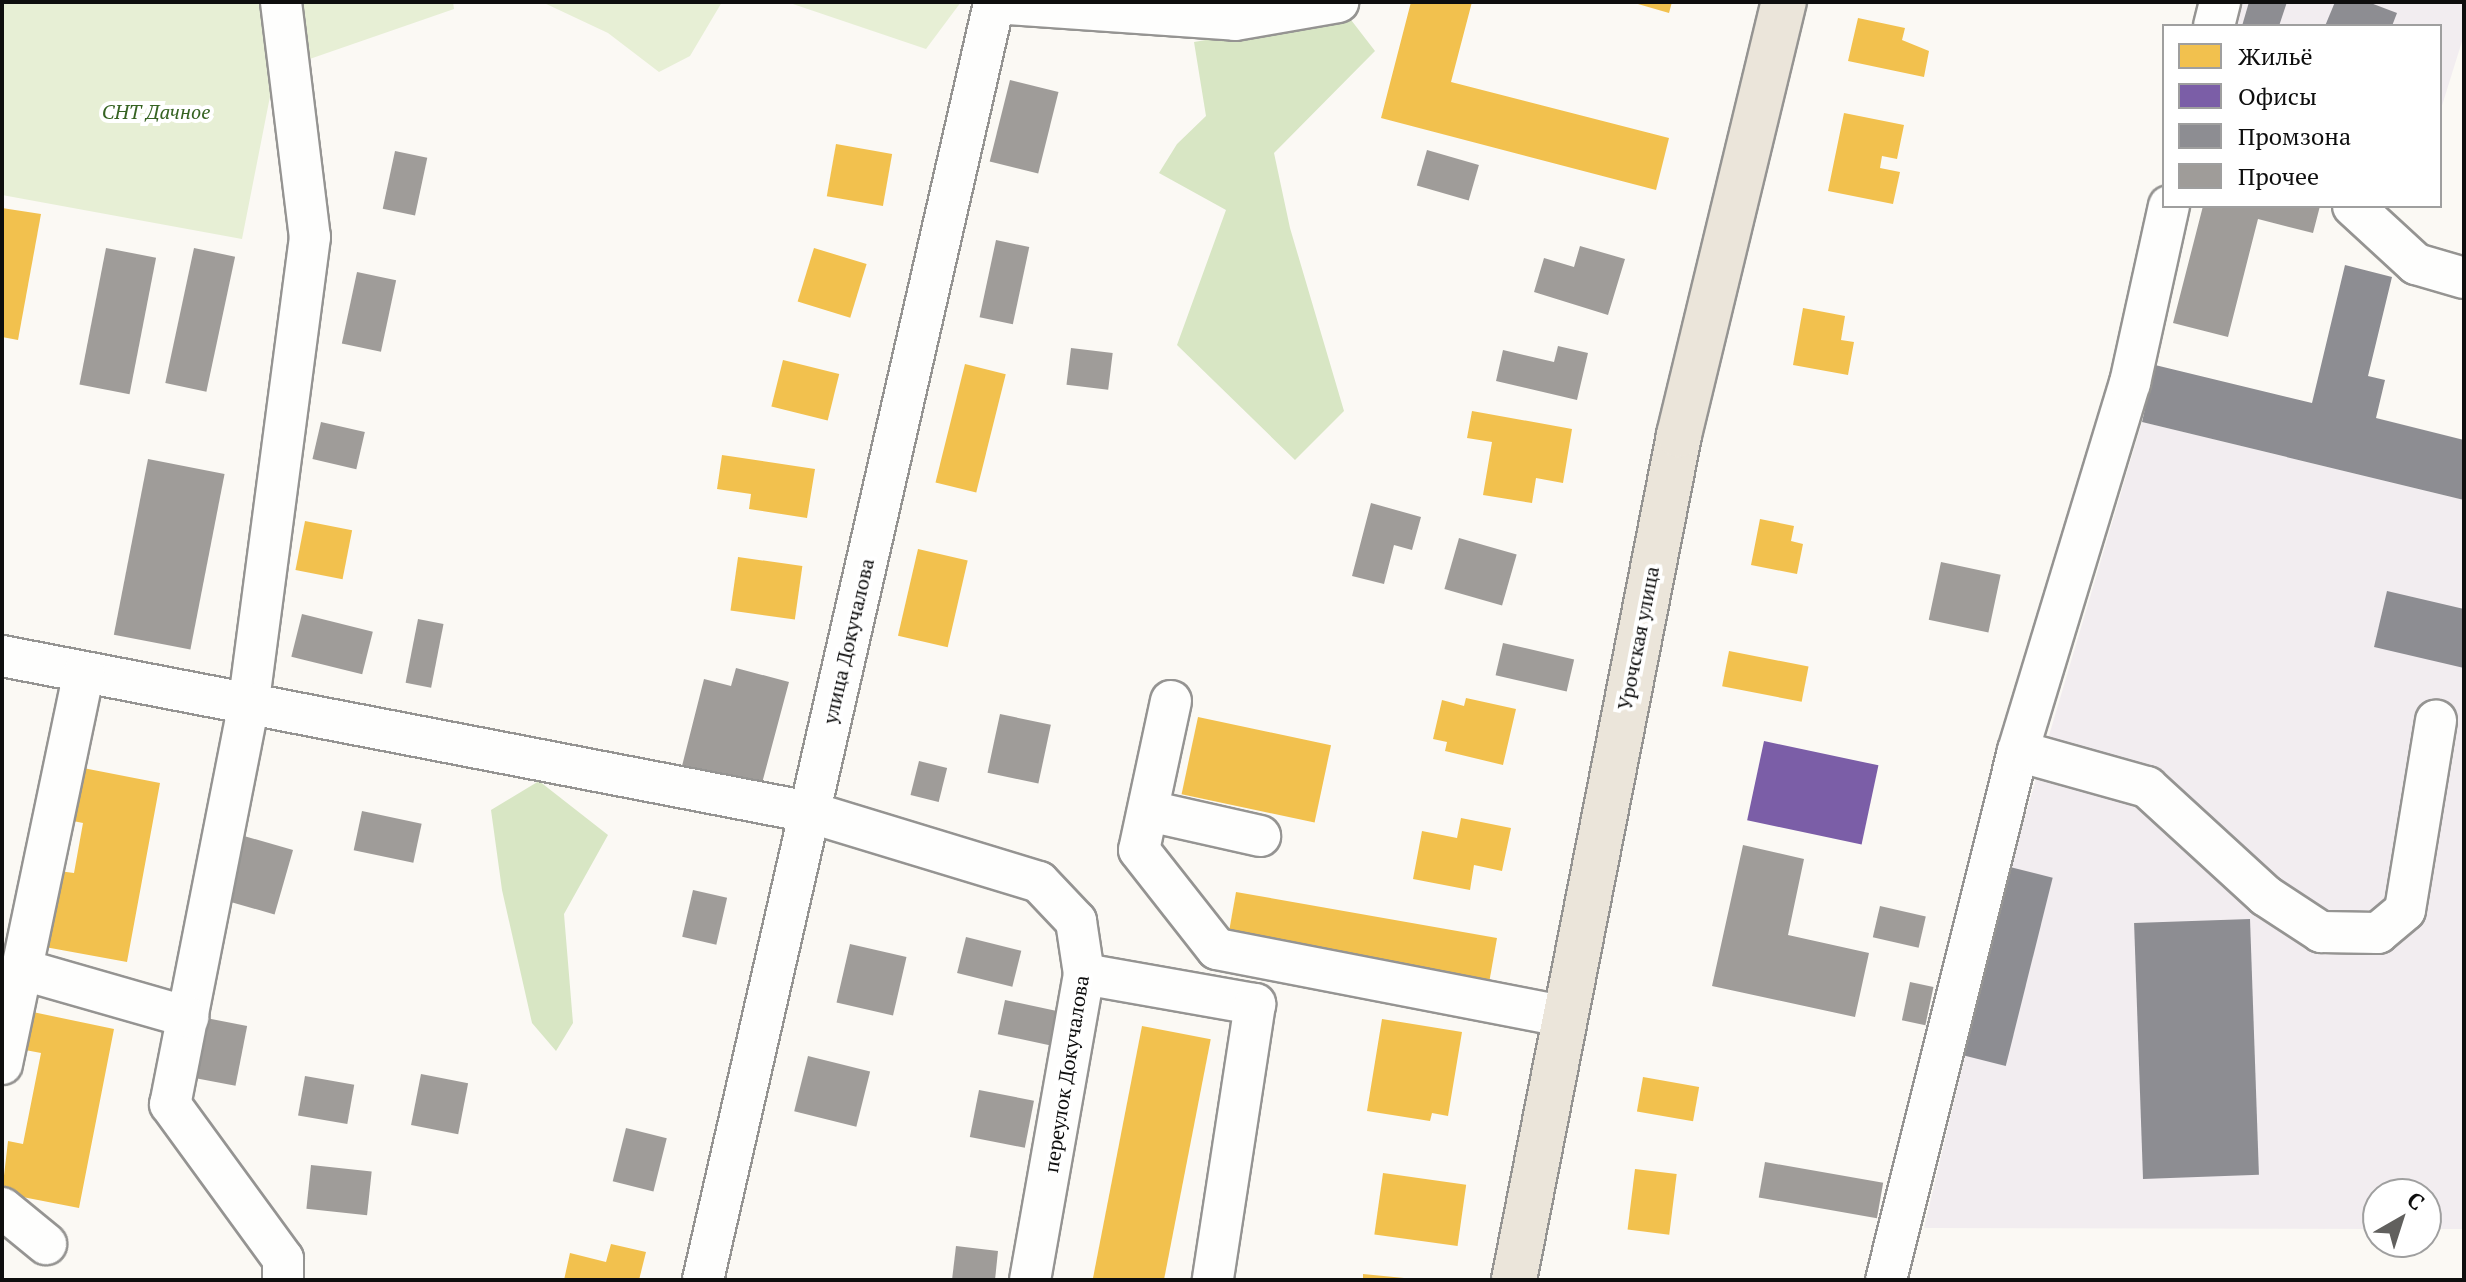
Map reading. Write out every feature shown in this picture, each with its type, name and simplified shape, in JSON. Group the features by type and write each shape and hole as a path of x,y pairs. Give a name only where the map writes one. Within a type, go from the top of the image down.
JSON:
{"main road":[{"name":"Урочская улица","path":"1516,1280 1562,1016 1679,435 1784,2"}],"street":[{"path":"281,2 310,237 249,703 170,1104 283,1269"},
{"path":"994,3 1235,20 1338,2"},
{"path":"2214,24 2220,2"},
{"name":"улица Докучалова","path":"703,1280 994,3"},
{"path":"1886,1280 2018,751 2130,383 2169,208"},
{"path":"2355,208 2416,264 2464,278"},
{"name":"переулок Докучалова","path":"2,656 809,812 1039,882 1076,921 1084,974 1030,1280"},
{"path":"2,1064 84,672"},
{"path":"1171,701 1139,850 1217,949 1562,1016"},
{"path":"2018,751 2147,787 2266,896 2321,932 2378,933 2405,910 2436,721"},
{"path":"1149,811 1260,836"},
{"path":"24,970 188,1017"},
{"path":"1084,974 1255,1004 1213,1280"},
{"path":"2,1208 46,1244"}],"shaded area":[{"path":"2237,2 2464,2 2464,35 2442,106 2442,24 2231,24"},
{"path":"2142,422 2464,500 2464,1229 2442,1229 2442,1178 2362,1178 2362,1229 1924,1228 2010,867"}],"green space":[{"name":"СНТ Дачное","path":"2,2 453,2 454,9 275,71 242,239 2,195"},
{"path":"542,2 722,2 690,56 659,72 608,33"},
{"path":"787,2 961,2 926,49"},
{"path":"1348,16 1375,51 1274,153 1290,228 1344,411 1295,460 1177,345 1226,210 1159,173 1177,144 1206,116 1194,42"},
{"path":"539,781 608,835 564,914 573,1023 556,1051 532,1023 502,890 491,810"}],"building: Жильё":[{"path":"1411,2 1472,2 1451,82 1669,138 1656,190 1381,118"},
{"path":"1631,2 1672,2 1669,13"},
{"path":"1858,18 1905,28 1902,40 1929,51 1924,77 1848,61"},
{"path":"1844,113 1904,125 1897,159 1882,156 1880,168 1900,172 1893,204 1828,191"},
{"path":"836,144 892,154 883,206 827,196"},
{"path":"2,208 41,214 18,340 2,337"},
{"path":"814,248 867,264 850,318 798,302"},
{"path":"1803,308 1845,316 1841,340 1854,342 1848,375 1793,365"},
{"path":"783,360 839,374 828,421 771,407"},
{"path":"965,364 1006,374 976,493 935,482"},
{"path":"1472,411 1572,429 1563,483 1536,478 1532,503 1483,495 1492,442 1467,438"},
{"path":"722,455 815,469 807,518 749,509 751,494 717,489"},
{"path":"1760,519 1794,526 1791,541 1803,544 1797,574 1751,565"},
{"path":"305,521 352,530 343,579 295,570"},
{"path":"918,549 968,560 948,647 898,636"},
{"path":"738,557 802,566 795,620 730,610"},
{"path":"1729,651 1809,666 1802,702 1722,686"},
{"path":"1466,698 1516,709 1503,765 1445,751 1447,742 1433,739 1442,700 1464,706"},
{"path":"1198,717 1331,745 1315,823 1182,794"},
{"path":"78,767 160,783 127,962 45,947 59,871 74,873 83,823 68,820"},
{"path":"1461,818 1511,828 1502,871 1474,865 1470,890 1413,879 1422,831 1457,838"},
{"path":"1236,892 1497,938 1487,993 1226,947"},
{"path":"28,1011 114,1029 79,1208 2,1193 8,1141 23,1144 41,1053 20,1049"},
{"path":"1382,1019 1462,1032 1448,1116 1432,1113 1430,1121 1367,1111"},
{"path":"1142,1026 1211,1039 1164,1280 1093,1280"},
{"path":"1643,1077 1699,1087 1693,1121 1637,1111"},
{"path":"1635,1169 1677,1174 1669,1235 1628,1230"},
{"path":"1383,1173 1466,1185 1458,1246 1374,1234"},
{"path":"611,1244 646,1252 639,1280 564,1280 570,1253 606,1262"},
{"path":"1363,1274 1404,1278 1404,1280 1363,1280"}],"building: Офисы":[{"path":"1764,741 1878,765 1862,845 1747,820"}],"building: Промзона":[{"path":"2249,2 2287,2 2280,24 2243,24"},
{"path":"2335,2 2368,2 2397,13 2393,24 2326,24"},
{"path":"2345,265 2392,277 2368,376 2385,380 2376,418 2464,440 2464,500 2142,422 2155,365 2312,403"},
{"path":"2387,591 2464,609 2464,668 2374,647"},
{"path":"2010,867 2053,878 2006,1066 1963,1055"},
{"path":"2250,919 2259,1175 2143,1179 2134,923"}],"building: Прочее":[{"path":"1010,80 1059,92 1038,174 990,162"},
{"path":"1427,150 1479,165 1469,200 1417,186"},
{"path":"395,151 427,158 415,216 383,209"},
{"path":"2202,208 2319,208 2313,233 2258,219 2228,337 2173,323"},
{"path":"996,240 1029,247 1013,324 980,317"},
{"path":"1580,246 1625,259 1608,315 1534,292 1544,258 1574,267"},
{"path":"106,248 156,258 130,394 79,384"},
{"path":"194,248 235,257 206,392 165,383"},
{"path":"357,272 396,280 381,352 342,343"},
{"path":"1558,346 1588,353 1577,400 1496,381 1503,350 1554,362"},
{"path":"1071,348 1113,353 1108,390 1066,385"},
{"path":"321,422 365,432 356,469 312,459"},
{"path":"148,459 225,474 190,650 114,635"},
{"path":"1371,503 1421,517 1412,550 1394,545 1384,584 1352,576"},
{"path":"1459,538 1517,555 1502,605 1444,589"},
{"path":"1941,562 2001,575 1988,632 1929,620"},
{"path":"302,614 373,632 362,674 291,657"},
{"path":"418,619 444,624 431,688 406,683"},
{"path":"1503,643 1574,659 1567,692 1496,675"},
{"path":"736,668 789,682 761,787 682,766 704,679 731,686"},
{"path":"1000,714 1051,725 1038,784 988,773"},
{"path":"919,761 947,768 939,802 911,795"},
{"path":"362,811 422,824 413,863 354,850"},
{"path":"244,836 293,850 275,914 226,900"},
{"path":"1743,845 1804,859 1788,935 1869,953 1855,1017 1712,986"},
{"path":"693,890 727,898 716,945 682,937"},
{"path":"1880,906 1926,917 1919,948 1873,937"},
{"path":"966,937 1021,951 1012,987 957,973"},
{"path":"850,944 907,957 893,1016 837,1002"},
{"path":"1910,982 1933,987 1925,1025 1902,1020"},
{"path":"1005,1000 1057,1011 1050,1045 998,1034"},
{"path":"201,1017 247,1026 235,1086 189,1077"},
{"path":"808,1056 870,1071 856,1127 794,1111"},
{"path":"421,1074 468,1083 458,1134 411,1125"},
{"path":"305,1076 354,1085 347,1124 298,1115"},
{"path":"979,1090 1034,1101 1025,1148 970,1137"},
{"path":"626,1128 667,1138 653,1192 613,1181"},
{"path":"1765,1162 1883,1183 1877,1218 1759,1197"},
{"path":"311,1165 372,1171 367,1215 306,1209"},
{"path":"956,1246 998,1251 995,1280 952,1280"}]}
